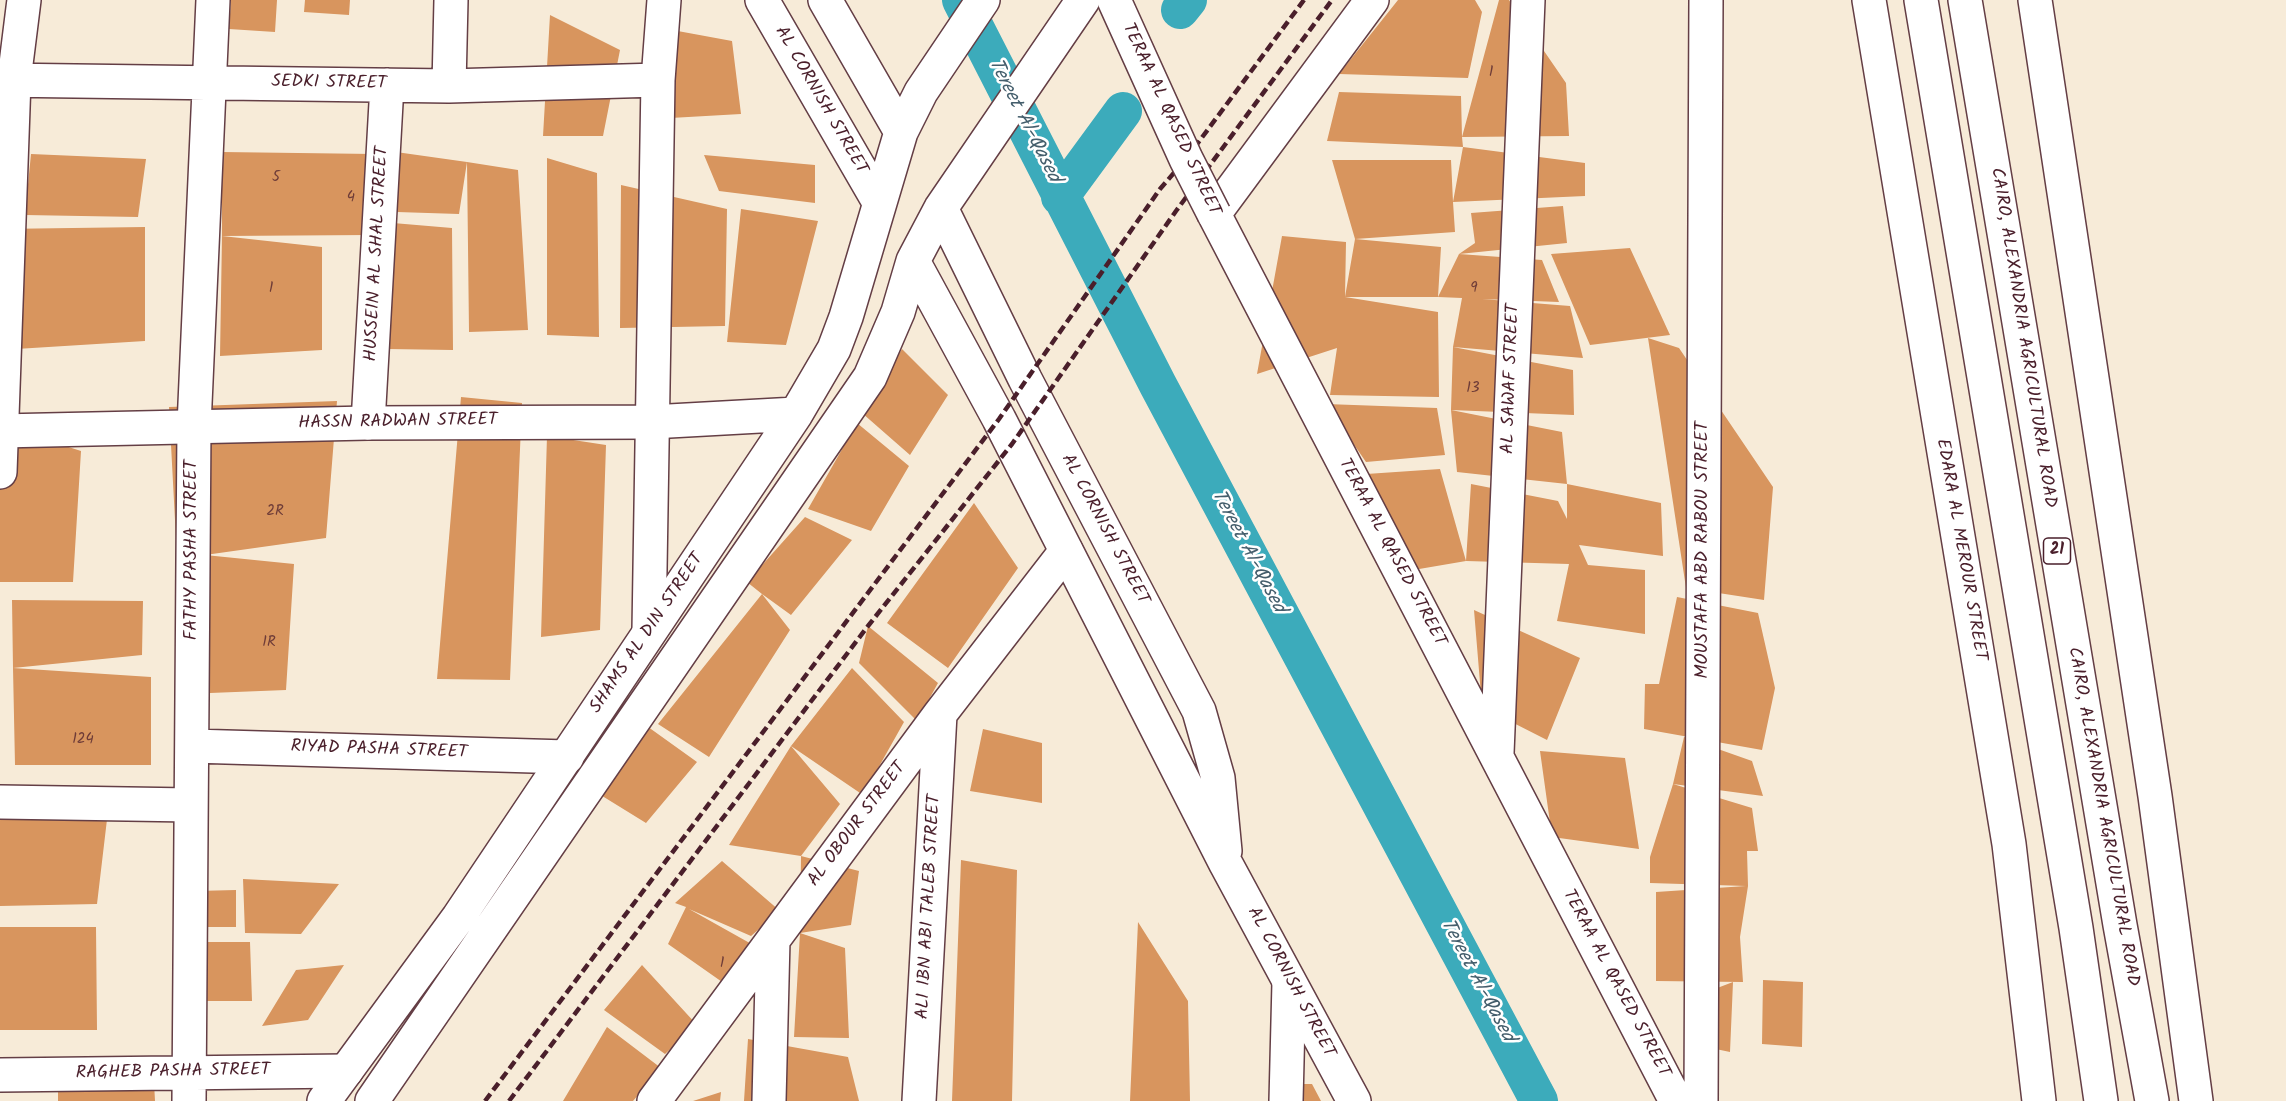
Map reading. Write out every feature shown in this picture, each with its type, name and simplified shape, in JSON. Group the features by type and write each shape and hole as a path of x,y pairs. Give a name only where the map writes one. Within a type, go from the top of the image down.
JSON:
{"main road":[{"path":"0,472 7,80 24,0"},
{"name":"FATHY PASHA STREET","path":"189,1087 194,426 213,0"},
{"path":"449,86 452,0"},
{"path":"649,630 658,80 664,0"},
{"name":"AL CORNISH STREET","path":"762,0 879,202"},
{"path":"825,0 901,132"},
{"name":"SHAMS AL DIN STREET","path":"324,1101 458,918 796,414 834,349 901,132 921,92 982,0"},
{"name":"SHAMS AL DIN STREET","path":"372,1101 870,377 898,312 913,261 941,208 1083,0"},
{"name":"TERAA AL QASED STREET","path":"1114,0 1186,159 1214,214 1676,1101"},
{"path":"1214,214 1372,0"},
{"name":"AL SAWAF STREET","path":"1497,758 1528,0"},
{"name":"MOUSTAFA ABD RABOU STREET","path":"1701,1101 1706,0"},
{"name":"EDARA AL MEROUR STREET","path":"1869,0 2007,833 2039,1101"},
{"path":"1921,0 2076,928 2101,1101"},
{"name":"CAIRO, ALEXANDRIA AGRICULTURAL ROAD","path":"1965,0 2120,925 2152,1101"},
{"path":"2035,0 2155,796 2196,1101"},
{"name":"SEDKI STREET","path":"7,80 449,86 658,80"},
{"name":"HUSSEIN AL SHAL STREET","path":"368,423 387,85"},
{"name":"AL CORNISH STREET","path":"941,208 1025,378 1200,711 1218,778 1224,821 1226,864"},
{"name":"AL CORNISH STREET","path":"913,261 999,418 1226,864 1354,1101"},
{"name":"HASSN RADWAN STREET","path":"1,430 368,423 651,422 796,414"},
{"name":"AL OBOUR STREET","path":"654,1101 940,714 1066,551"},
{"name":"ALI IBN ABI TALEB STREET","path":"919,1101 940,714"},
{"name":"RIYAD PASHA STREET","path":"192,746 567,757"},
{"path":"0,802 191,805"},
{"path":"458,918 487,935"},
{"path":"769,1101 773,940"},
{"path":"1286,1101 1289,982"},
{"name":"RAGHEB PASHA STREET","path":"0,1075 189,1087 346,1071"}],"building":[{"path":"231,0 277,0 275,32 229,29"},
{"path":"305,0 350,0 349,15 304,12"},
{"path":"1398,0 1475,0 1482,12 1468,78 1339,74"},
{"path":"1499,0 1509,0 1566,83 1569,136 1462,137"},
{"path":"550,15 620,50 603,136 543,136"},
{"path":"656,27 732,41 741,114 653,119"},
{"path":"1339,92 1461,96 1463,147 1327,141"},
{"path":"1463,147 1585,163 1585,196 1453,202"},
{"path":"222,152 374,154 370,235 222,236"},
{"path":"396,152 467,162 459,214 397,212"},
{"path":"31,154 146,159 138,217 25,215"},
{"path":"704,155 815,165 815,203 719,191"},
{"path":"547,158 597,173 599,337 547,335"},
{"path":"1332,160 1451,160 1455,232 1355,239"},
{"path":"467,162 518,170 528,330 469,332"},
{"path":"621,185 727,209 725,326 620,328"},
{"path":"1563,206 1567,243 1459,254 1475,243 1471,213"},
{"path":"741,209 818,221 786,345 727,342"},
{"path":"393,223 452,228 453,350 388,349"},
{"path":"145,227 145,341 0,350 0,229"},
{"path":"222,236 322,247 322,350 220,356"},
{"path":"1282,236 1346,242 1345,297 1438,312 1439,397 1330,395 1337,348 1257,374"},
{"path":"1355,239 1441,247 1438,297 1345,297"},
{"path":"1630,248 1670,335 1590,345 1551,254"},
{"path":"1459,254 1542,260 1559,302 1482,299 1570,306 1583,358 1453,347 1462,298 1438,297"},
{"path":"1648,338 1679,348 1773,487 1764,600 1686,588"},
{"path":"1453,347 1573,370 1574,415 1451,410"},
{"path":"902,349 948,395 910,455 862,413"},
{"path":"461,397 522,403 510,680 437,679"},
{"path":"337,401 326,538 177,558 169,407"},
{"path":"1326,404 1437,408 1445,455 1366,462"},
{"path":"1451,410 1562,432 1567,484 1457,472"},
{"path":"857,423 909,466 871,531 808,509"},
{"path":"0,425 81,451 73,582 0,582"},
{"path":"547,436 606,445 600,630 541,637"},
{"path":"1440,469 1466,561 1384,575 1337,476"},
{"path":"1471,484 1558,501 1567,519 1567,484 1661,503 1663,556 1579,545 1588,565 1645,570 1645,634 1557,621 1569,564 1466,561"},
{"path":"974,503 1018,568 948,668 887,623"},
{"path":"805,517 852,540 791,615 747,582"},
{"path":"205,555 294,564 286,690 210,693"},
{"path":"762,594 790,630 709,757 658,724"},
{"path":"1677,597 1758,613 1775,688 1762,750 1644,729 1645,684 1659,684"},
{"path":"12,600 143,601 142,655 13,668"},
{"path":"1474,610 1580,658 1547,740 1482,707"},
{"path":"868,626 938,683 917,721 859,663"},
{"path":"13,668 151,677 151,765 15,765"},
{"path":"852,668 904,722 863,795 791,746"},
{"path":"644,724 697,762 646,823 599,794"},
{"path":"983,729 1042,743 1042,803 970,791"},
{"path":"1684,737 1752,761 1763,796 1673,784"},
{"path":"791,746 840,804 801,856 729,845"},
{"path":"1540,751 1625,758 1639,849 1552,837"},
{"path":"1673,784 1752,808 1758,851 1747,851 1748,886 1740,937 1743,982 1656,981 1656,892 1746,886 1650,883 1650,857"},
{"path":"0,809 108,811 97,904 0,906"},
{"path":"801,856 859,871 851,925 800,933"},
{"path":"961,860 1017,870 1012,1101 952,1101"},
{"path":"722,861 780,911 751,936 689,909 755,946 725,984 668,944 686,907 675,903"},
{"path":"243,879 339,884 301,934 245,933"},
{"path":"236,890 236,927 193,927 196,891"},
{"path":"1138,922 1188,1001 1190,1101 1130,1101"},
{"path":"0,927 96,927 97,1030 0,1030"},
{"path":"800,933 845,948 849,1038 794,1037"},
{"path":"203,942 250,942 252,1001 202,1001"},
{"path":"344,965 308,1020 262,1026 296,970"},
{"path":"642,965 697,1025 665,1054 604,1010"},
{"path":"1763,980 1803,982 1802,1047 1762,1044"},
{"path":"1733,982 1730,1052 1711,1048 1712,990"},
{"path":"607,1027 661,1068 633,1101 563,1101"},
{"path":"748,1039 848,1057 859,1101 744,1101"},
{"path":"154,1082 155,1101 58,1101 58,1086"},
{"path":"1297,1084 1312,1084 1321,1101 1297,1101"},
{"path":"721,1092 720,1101 693,1101"}],"waterway":[{"name":"Tereet Al-Qased","path":"961,0 1158,385 1539,1101"},
{"path":"1180,10 1188,0"},
{"path":"1060,197 1123,111"}],"railway":[{"path":"485,1101 999,419 1160,189 1186,159 1304,0"},
{"path":"509,1101 868,626 1012,444 1176,211 1332,0"}]}
